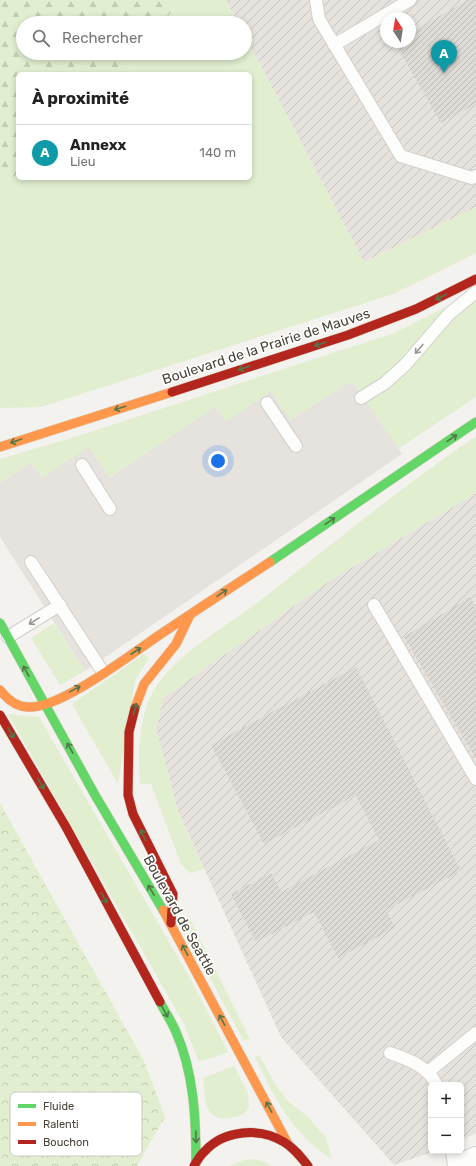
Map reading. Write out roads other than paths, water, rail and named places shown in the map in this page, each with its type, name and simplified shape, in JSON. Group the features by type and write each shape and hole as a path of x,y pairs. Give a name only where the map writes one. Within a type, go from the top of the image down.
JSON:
{"main road":[{"name":"Boulevard de la Prairie de Mauves","path":"0,447 59,426 348,335 416,309 476,279"},
{"path":"0,690 15,705 31,707 45,704 75,689 104,672 190,615 476,422"},
{"name":"Boulevard de la Prairie de Mauves","path":"16,432 59,426"},
{"path":"171,923 173,894 133,814 128,795 129,732 135,708 144,684 176,644 190,615"},
{"name":"Boulevard de Seattle","path":"0,623 171,923 287,1142"},
{"path":"0,716 66,826 178,1037 187,1062 194,1099 195,1164"},
{"path":"195,1164 212,1145 232,1135 243,1132 260,1132 277,1137 287,1142 296,1150 308,1166"}],"street":[{"path":"459,1166 476,1158"}],"lane":[{"path":"316,0 319,19 401,156 472,178 476,176"},
{"path":"334,45 410,0"},
{"path":"361,398 385,383 405,365 449,314 476,292"},
{"path":"267,403 296,446"},
{"path":"82,464 110,509"},
{"path":"31,562 104,672"},
{"path":"8,637 60,605"},
{"path":"374,605 476,779"},
{"path":"428,1072 476,1033"},
{"path":"390,1054 418,1064 428,1072 435,1082"},
{"path":"452,1154 454,1166"}],"place":[{"name":"Annexx","path":"444,73"}]}
